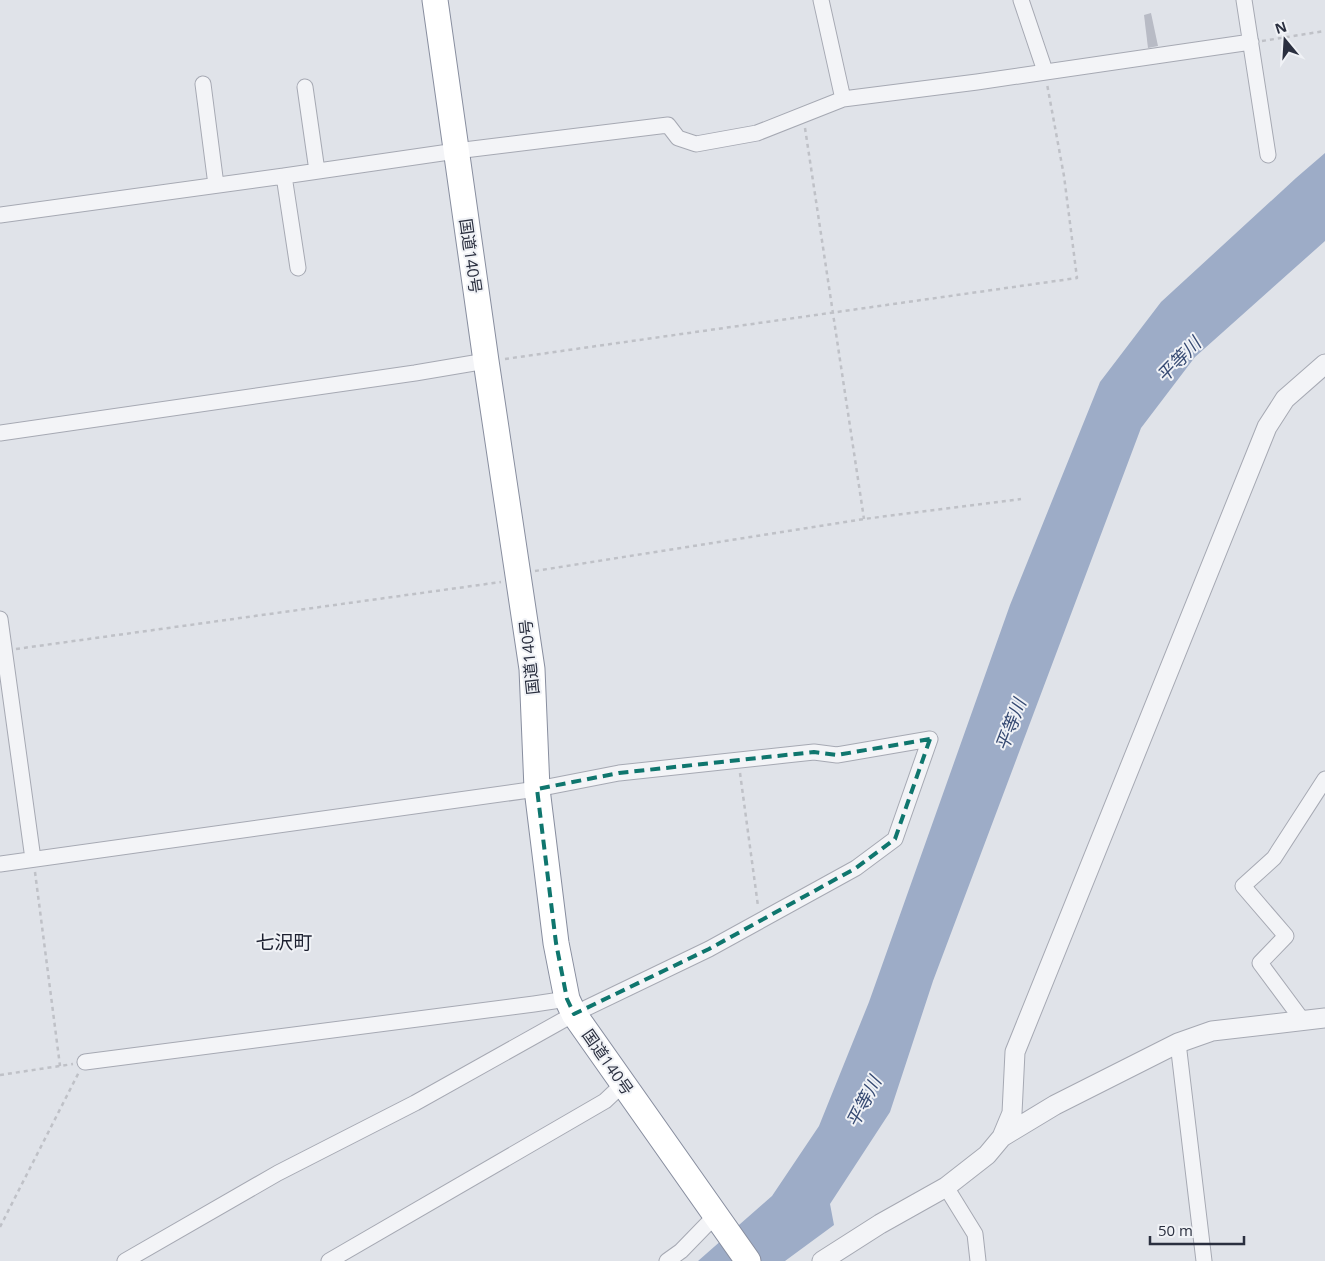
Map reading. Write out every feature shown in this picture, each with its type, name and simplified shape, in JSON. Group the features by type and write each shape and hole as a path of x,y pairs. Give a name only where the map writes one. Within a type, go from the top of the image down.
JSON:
{"highway":[{"name":"国道140号","path":"435,0 532,669 537,789 556,944 571,1006 716,1218 748,1261"}],"street":[{"path":"822,0 843,99"},
{"path":"1021,0 1045,72"},
{"path":"1244,0 1268,155"},
{"path":"0,215 456,151 668,125 678,138 696,144 757,133 843,99 977,82 1251,42"},
{"path":"203,84 216,185"},
{"path":"306,87 317,171"},
{"path":"284,176 298,268"},
{"path":"0,433 486,362"},
{"path":"822,1261 880,1224 946,1187 987,1155 1002,1137 1012,1113 1015,1052 1267,428 1284,399 1325,364"},
{"path":"0,619 33,860"},
{"path":"0,864 537,789 619,774 814,752 837,755 930,740 895,839 856,868 709,949 571,1006 415,1103 278,1173 125,1261"},
{"path":"1303,1021 1260,963 1286,936 1243,886 1274,858 1325,779"},
{"path":"84,1062 534,1004 571,1006"},
{"path":"1002,1137 1055,1105 1178,1043 1212,1031 1325,1018"},
{"path":"1178,1043 1204,1261"},
{"path":"329,1261 605,1101 623,1084"},
{"path":"946,1187 975,1234 978,1261"},
{"path":"667,1261 681,1251 716,1218"}],"path":[{"path":"1251,42 1325,31"},
{"path":"486,362 1077,278 1064,176 1045,72"},
{"path":"803,116 864,519"},
{"path":"4,651 500,582 519,574 864,519 1022,499"},
{"path":"738,762 760,921"},
{"path":"33,860 60,1066"},
{"path":"0,1075 84,1062"},
{"path":"0,1227 84,1062"}],"highlighted area":[{"path":"930,739 895,839 856,868 709,949 574,1014 567,999 556,943 537,789 619,773 814,752 837,755"}],"water":[{"name":"平等川","path":"1325,153 1325,241 1195,357 1141,428 933,981 890,1112 830,1204 834,1225 785,1261 698,1261 772,1196 819,1126 869,1002 1010,605 1100,382 1161,302"}],"building":[{"path":"1151,13 1158,46 1148,48 1144,15"}],"district":[{"name":"七沢町","path":"284,942"}]}
